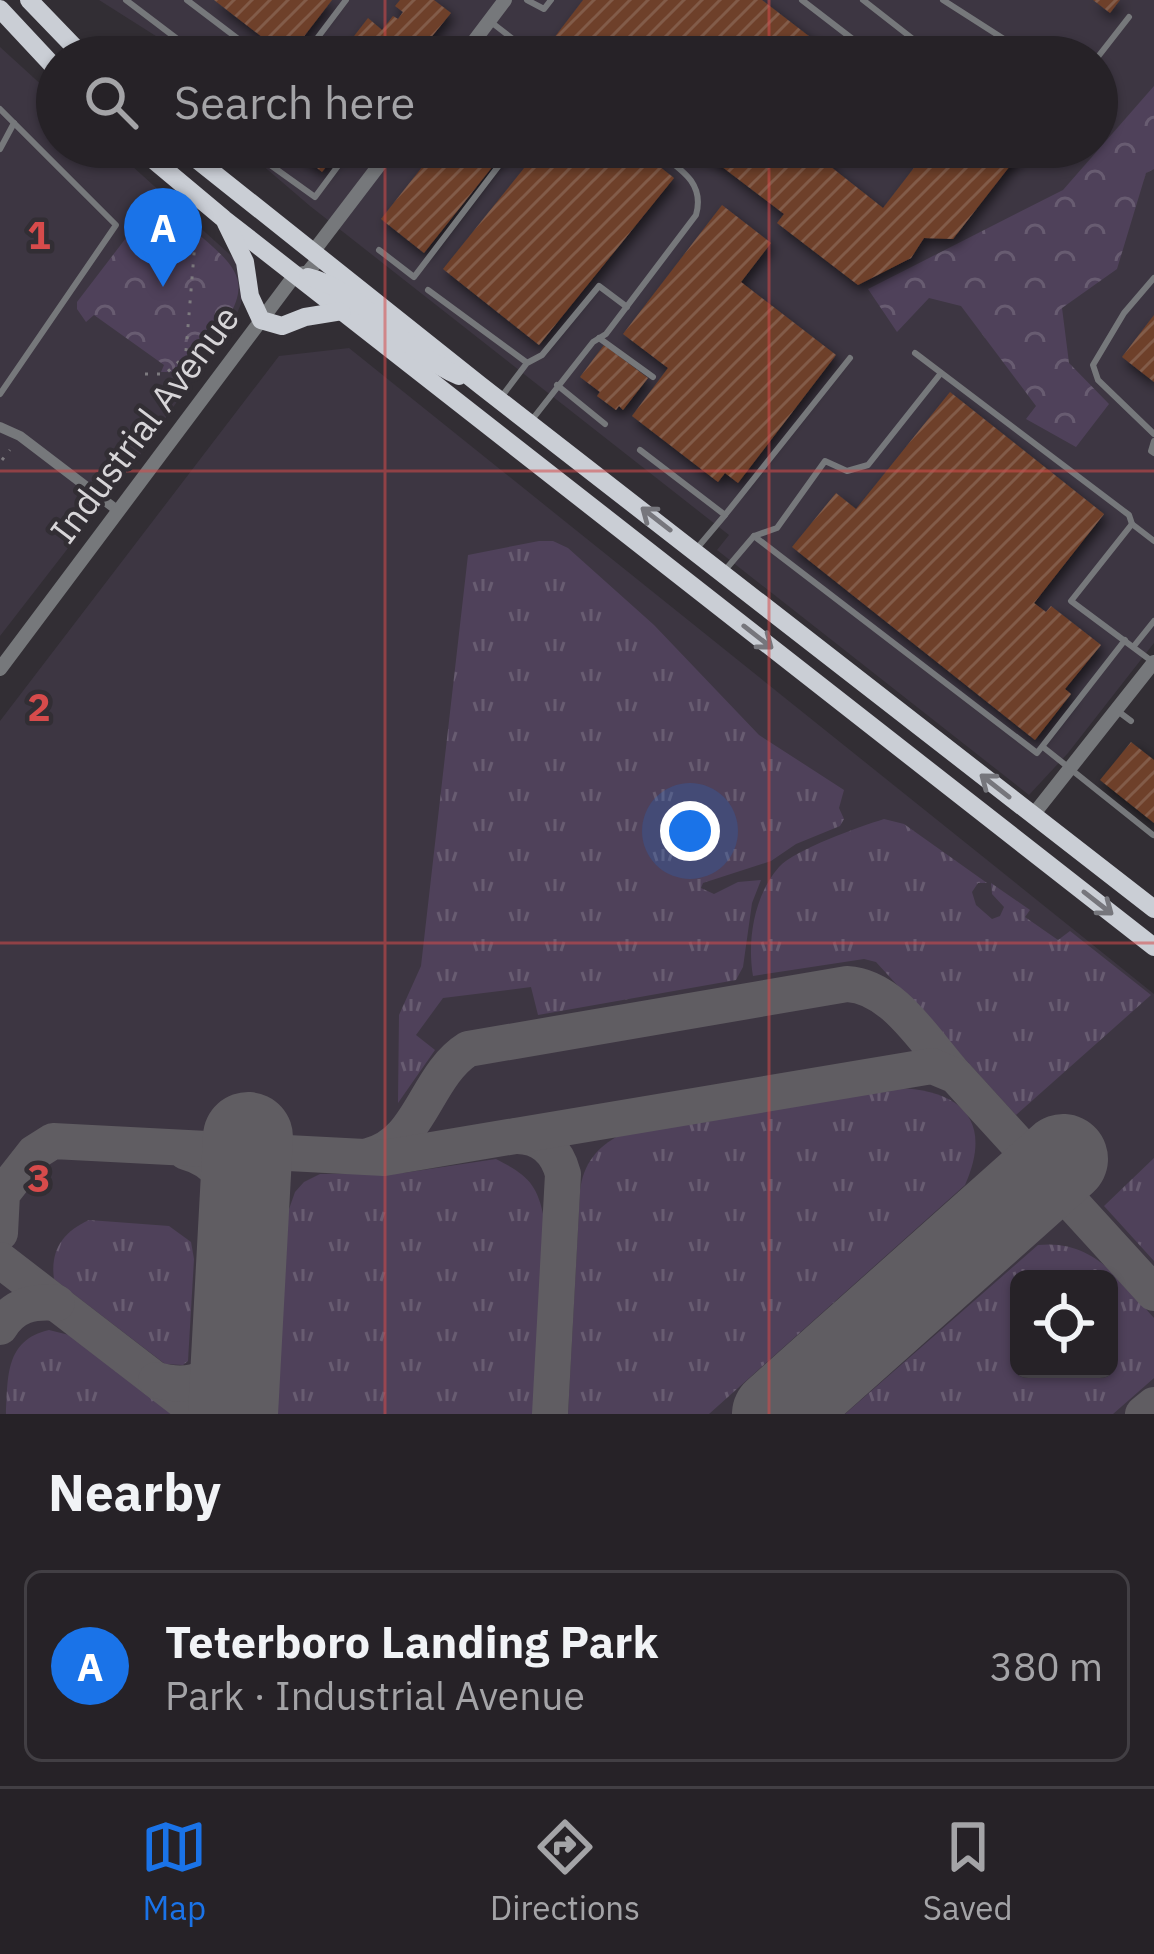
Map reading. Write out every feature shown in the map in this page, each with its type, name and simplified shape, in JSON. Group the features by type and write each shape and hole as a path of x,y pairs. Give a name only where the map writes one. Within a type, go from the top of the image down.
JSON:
{"highway":[{"path":"29,0 64,36"},
{"path":"4,17 36,49"},
{"path":"163,168 1154,947"},
{"path":"207,168 1154,909"},
{"path":"224,219 245,262 250,296 261,320 282,326 305,316 342,311"},
{"path":"274,222 278,243 296,275"},
{"path":"296,275 334,287 436,366 480,385"}],"street":[{"path":"478,36 505,0"},
{"name":"Industrial Avenue","path":"0,669 261,320 296,275 308,272 317,261 314,252 371,168"},
{"path":"0,427 20,436 117,509"},
{"path":"1033,815 1152,670"}],"lane":[{"path":"126,0 173,36"},
{"path":"187,0 232,36"},
{"path":"319,36 346,0"},
{"path":"527,0 544,9 551,0"},
{"path":"802,0 849,36"},
{"path":"863,0 909,36"},
{"path":"943,0 999,36"},
{"path":"1115,36 1130,17"},
{"path":"489,21 509,36"},
{"path":"0,109 36,145"},
{"path":"0,149 14,123"},
{"path":"0,394 116,225 59,168"},
{"path":"214,174 218,168"},
{"path":"275,168 315,197 336,168"},
{"path":"379,250 414,277 497,168"},
{"path":"531,421 687,231 700,201 693,180 678,168"},
{"path":"1154,278 1124,313 1094,365 1098,380 1154,437 1154,453"},
{"path":"500,399 599,286 627,307"},
{"path":"428,290 527,363"},
{"path":"599,338 653,377"},
{"path":"915,352 1129,515 1132,524 1154,541"},
{"path":"696,550 850,358"},
{"path":"724,572 754,536 777,528 825,461 847,471 868,465 940,373"},
{"path":"557,386 605,424"},
{"path":"640,449 725,515"},
{"path":"1132,524 1071,602 1125,640 1152,670"},
{"path":"754,536 1037,753 1125,640"},
{"path":"1133,647 1154,621"},
{"path":"1116,710 1131,721"},
{"path":"1042,746 1153,835"}],"path":[{"path":"184,387 196,230"},
{"path":"146,374 165,374 186,355"},
{"path":"2,460 10,449"}],"shaded area":[{"path":"99,0 1154,0 1154,643 1029,795 717,550 729,535 266,168 1118,168 1118,36 156,36"},
{"path":"0,47 36,80 36,168 134,168 237,261 243,281 234,320 137,459 0,636"},
{"path":"349,348 1154,994 1154,1414 0,1414 0,721 279,356"}],"green space":[{"path":"1154,86 1154,169 1146,173 1117,269 1062,308 1069,363 1109,404 1076,447 1026,419 1036,406 961,306 929,298 897,332 868,289 1063,190 1082,168 1118,168 1118,127"},
{"path":"169,211 219,253 233,268 238,283 228,318 192,372 161,372 164,365 94,315 86,322 77,309 77,302 142,217"},
{"path":"539,541 568,548 654,625 759,735 844,790 839,808 844,819 840,826 796,844 771,861 703,883 701,888 714,894 738,882 761,880 752,903 743,967 736,980 538,1015 531,987 443,998 416,1035 435,1050 398,1103 399,1015 421,966 468,555"},
{"path":"884,819 904,824 987,883 978,883 972,892 976,905 992,919 1004,907 992,894 991,883 1030,910 1025,917 1058,940 1070,931 1151,995 1016,1115 876,962 864,959 753,976 754,919 779,867 813,846"},
{"path":"897,1088 939,1095 966,1114 975,1144 965,1185 709,1414 568,1414 580,1191 588,1165 604,1145 620,1135"},
{"path":"1154,1158 1154,1261 1104,1206"},
{"path":"496,1159 529,1181 544,1218 533,1414 277,1414 288,1212 295,1192 320,1174 403,1173"},
{"path":"89,1220 169,1226 191,1242 188,1361 183,1365 165,1364 54,1279 60,1243"},
{"path":"1038,1245 1058,1245 1090,1255 1109,1270 1010,1270 1010,1378 1118,1378 1118,1278 1154,1318 1154,1378 1113,1414 845,1414"},
{"path":"49,1330 77,1337 176,1414 6,1414 9,1374 17,1351 24,1342"}],"building":[{"path":"214,0 332,0 304,36 261,36"},
{"path":"400,0 434,0 451,13 432,36 354,36 368,18 382,30 393,16 398,19 403,12 395,6"},
{"path":"583,0 762,0 809,36 556,36"},
{"path":"1093,0 1120,0 1110,13"},
{"path":"421,168 491,168 424,253 381,219"},
{"path":"524,168 661,168 674,178 539,345 443,269"},
{"path":"724,168 832,168 883,208 914,168 1008,168 953,239 924,238 911,258 858,285 777,223 784,214"},
{"path":"722,205 771,243 741,282 836,355 738,483 725,473 718,482 632,416 668,368 623,334"},
{"path":"1154,315 1154,382 1122,357"},
{"path":"604,345 648,378 623,410 597,396 600,392 580,377"},
{"path":"950,392 1104,514 1034,603 1046,612 1051,606 1101,645 1065,689 1071,694 1035,740 792,547 836,493 856,509"},
{"path":"1131,742 1154,760 1154,823 1100,780"}],"taxiway":[{"path":"368,1156 400,1138 442,1075 468,1049 847,984 864,987 894,1005 955,1075"},
{"path":"0,1233 2,1194 34,1153 53,1141 384,1158 932,1066 956,1076 1154,1293"},
{"path":"517,1136 547,1146 563,1174 550,1414"},
{"path":"186,1152 217,1169 244,1219"},
{"path":"0,1260 200,1414"},
{"path":"0,1327 24,1306 57,1303"},
{"path":"156,1380 185,1383 207,1376 237,1334"},
{"path":"1143,1414 1154,1405"}],"runway":[{"path":"233,1414 248,1137"},
{"path":"777,1414 1063,1159"}],"place":[{"name":"Teterboro Landing Park","path":"163,287"}]}
